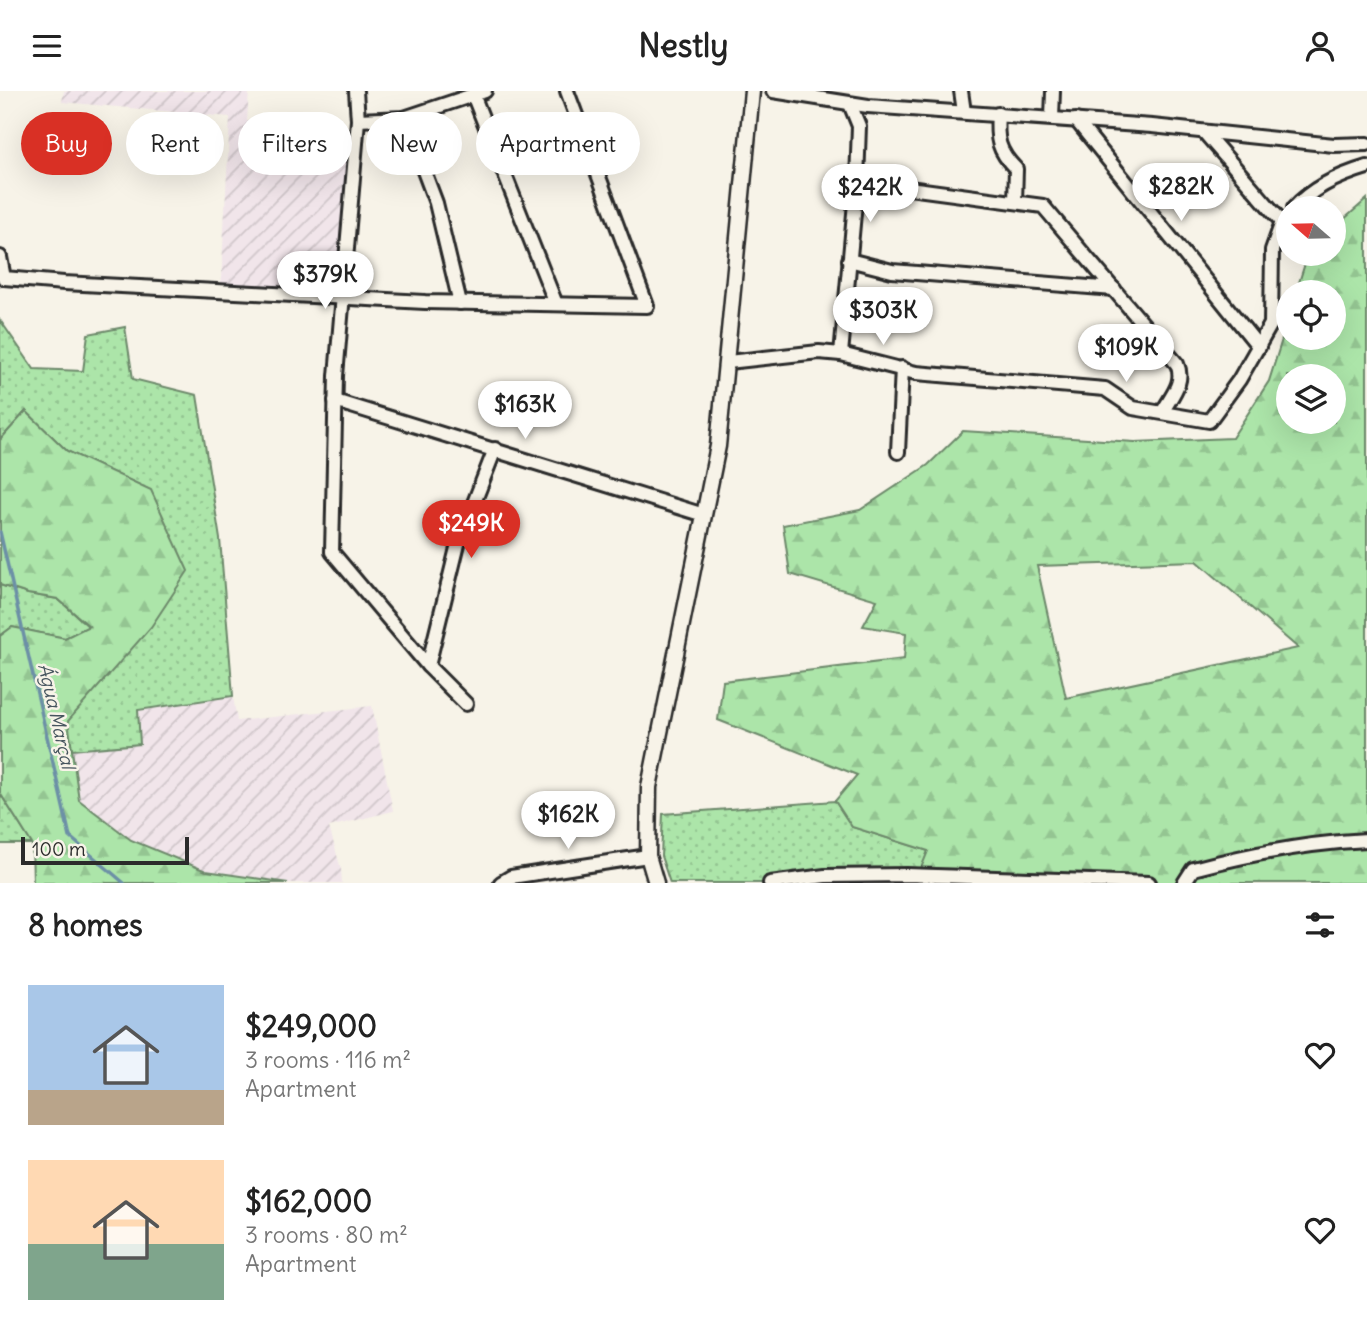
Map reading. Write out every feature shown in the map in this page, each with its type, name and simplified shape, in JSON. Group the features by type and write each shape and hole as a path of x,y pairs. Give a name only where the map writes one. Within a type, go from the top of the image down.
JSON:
{"street":[{"path":"356,91 358,120 335,401 332,552 428,666 466,704"},
{"path":"0,257 4,278 460,303 647,306 567,91"},
{"path":"656,883 648,856 649,787 719,446 752,91"},
{"path":"773,91 850,104 1076,120 1334,145 1367,144"},
{"path":"961,91 964,112"},
{"path":"1052,118 1053,91"},
{"path":"423,112 480,94 556,304"},
{"path":"841,353 858,181 859,126 850,104"},
{"path":"998,114 996,137 1002,154 1016,169 1015,202"},
{"path":"358,120 366,120"},
{"path":"1076,120 1259,347"},
{"path":"1205,132 1276,209"},
{"path":"1305,196 1348,173 1367,167"},
{"path":"424,175 436,203 460,303"},
{"path":"858,181 1042,206 1177,364 1182,374 1163,411"},
{"path":"728,362 819,352 841,353 916,373 1105,389 1133,408 1163,411 1209,421 1259,347 1271,324 1272,250 1276,240"},
{"path":"849,260 892,271 1114,289"},
{"path":"898,452 902,368"},
{"path":"335,401 704,515"},
{"path":"428,666 458,544 495,449"},
{"path":"1184,883 1194,869 1215,863 1323,842 1367,840"},
{"path":"508,881 648,856"},
{"path":"770,883 825,876 907,875 1149,883"}],"shaded area":[{"path":"64,91 249,91 248,112 238,112 238,175 350,175 344,289 221,284 230,117 224,116 224,112 174,112 62,102"},
{"path":"233,696 237,721 372,706 393,811 329,827 341,869 342,883 288,883 206,871 131,840 79,800 72,750 140,744 138,710"}],"green space":[{"path":"1367,199 1367,883 915,883 928,851 852,827 835,801 857,775 718,720 723,681 904,659 906,633 863,626 877,600 790,574 783,525 860,510 928,465 963,431 1135,442 1232,438 1269,381 1279,350 1346,350 1346,280 1300,280 1304,266 1346,266 1346,217","holes":["1197,561 1298,648 1066,698 1037,566"]},
{"path":"0,320 34,369 83,371 88,334 125,327 133,379 197,395 220,539 233,696 138,710 140,744 72,750 67,721 98,683 150,490 67,451 26,411 0,440"},
{"path":"26,411 67,451 151,490 188,571 151,627 68,721 79,800 131,840 206,871 288,883 33,883 32,844 0,793 0,636 12,627 65,638 89,626 58,599 28,594 0,585 0,440"},
{"path":"0,585 28,594 58,599 89,627 65,638 12,627 0,636"},
{"path":"0,793 32,844 0,844"},
{"path":"835,801 852,827 929,851 915,883 670,883 661,856 663,814"}],"waterway":[{"name":"Água Marçal","path":"0,532 70,837 124,883"}]}
